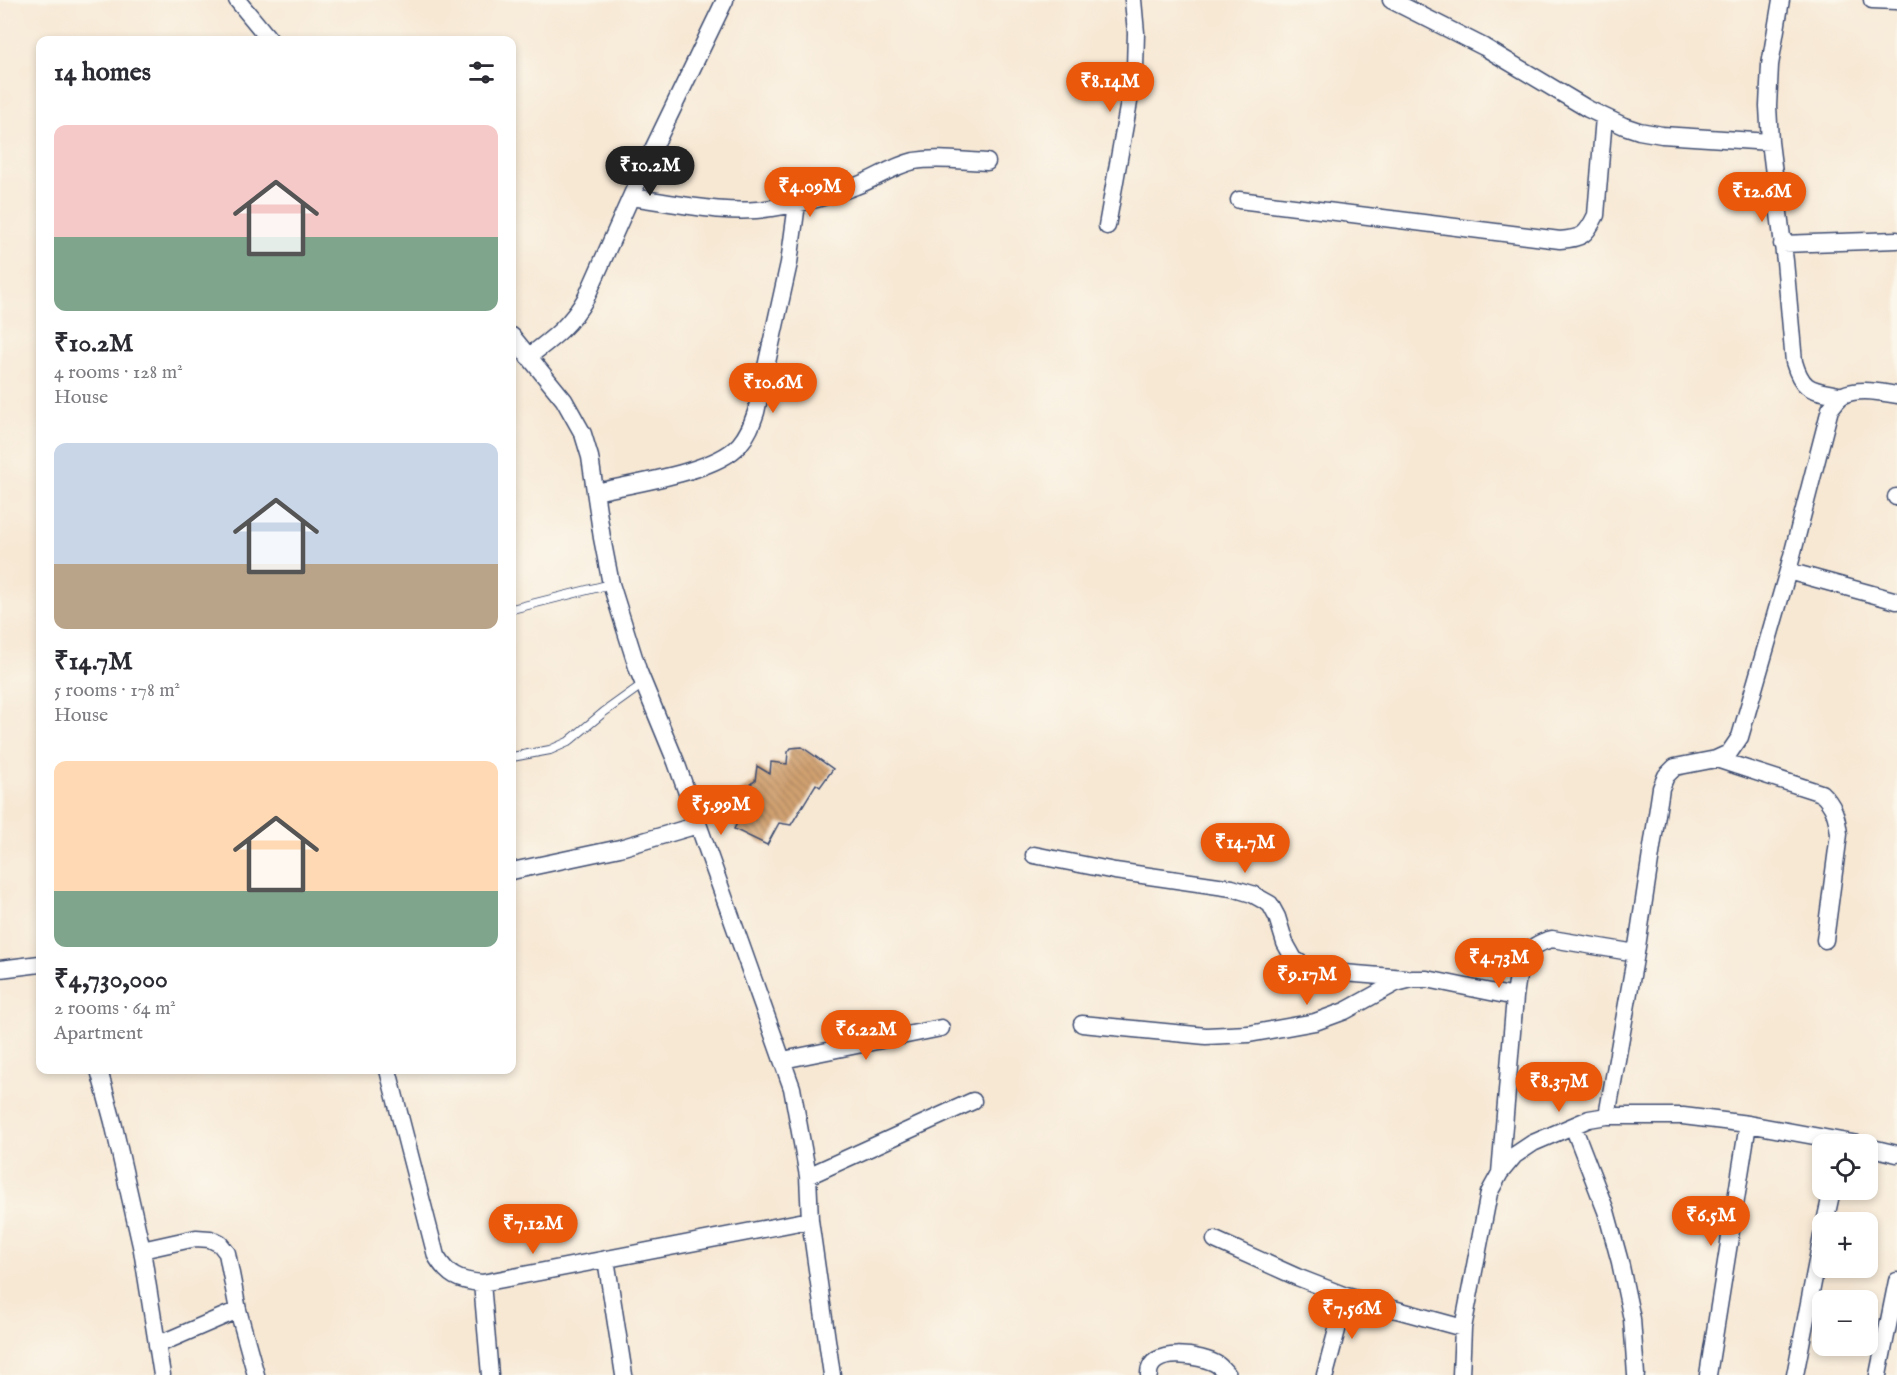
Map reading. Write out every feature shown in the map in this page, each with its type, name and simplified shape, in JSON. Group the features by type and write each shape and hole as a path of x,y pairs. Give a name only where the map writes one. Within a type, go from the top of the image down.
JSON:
{"street":[{"path":"237,0 267,36"},
{"path":"528,357 563,330 577,313 725,0"},
{"path":"1107,226 1135,68 1136,33 1133,0"},
{"path":"1391,0 1484,47 1588,109 1639,131 1662,135 1770,142"},
{"path":"1781,0 1769,74 1770,142 1794,362 1798,376 1804,385 1842,396"},
{"path":"1872,0 1897,1"},
{"path":"1239,201 1560,240 1578,238 1589,230 1596,215 1604,117"},
{"path":"631,197 717,209 768,209 797,204 856,186 900,165 915,161 933,159 987,162"},
{"path":"595,492 694,470 724,458 738,446 747,434 756,412 789,263 797,204"},
{"path":"1782,244 1897,240"},
{"path":"516,341 564,400 583,434 590,457 611,584 643,684 676,762 792,1088 808,1176 810,1220 832,1375"},
{"path":"1607,1116 1636,953 1661,788 1666,776 1675,767 1716,759 1729,753 1740,737 1788,571 1830,409 1842,396 1855,392 1897,394"},
{"path":"1788,571 1897,601"},
{"path":"1716,759 1821,793 1831,802 1838,818 1839,834 1825,940"},
{"path":"516,870 620,848 698,825"},
{"path":"1034,855 1114,871 1232,888 1252,894 1270,904 1294,959 1318,971 1427,979 1515,997"},
{"path":"1500,1173 1515,997 1519,969 1525,954 1538,942 1552,939 1636,953"},
{"path":"0,969 36,964"},
{"path":"1082,1024 1206,1036 1249,1034 1315,1022 1345,1011 1396,983 1412,979"},
{"path":"783,1060 941,1028"},
{"path":"100,1074 142,1250 162,1375"},
{"path":"389,1074 436,1256 444,1269 455,1278 482,1283 810,1220"},
{"path":"808,1176 973,1101"},
{"path":"1461,1375 1463,1328 1489,1193 1500,1173 1515,1155 1533,1143 1589,1119 1607,1116 1683,1116 1748,1124 1812,1136"},
{"path":"1708,1375 1748,1124"},
{"path":"1573,1126 1606,1211 1620,1262 1632,1319 1636,1375"},
{"path":"1878,1149 1897,1154"},
{"path":"142,1250 196,1238 210,1239 220,1244 227,1253 238,1310 256,1375"},
{"path":"1215,1240 1346,1296 1463,1328"},
{"path":"606,1259 624,1375"},
{"path":"1795,1375 1814,1278"},
{"path":"1878,1375 1897,1281"},
{"path":"482,1283 490,1375"},
{"path":"1325,1375 1346,1296"},
{"path":"158,1346 238,1310"},
{"path":"1149,1375 1149,1369 1154,1362 1162,1357 1185,1355 1217,1364 1228,1375"}],"lane":[{"path":"516,608 611,584"},
{"path":"516,756 550,750 568,742 603,712 643,684"}],"building":[{"path":"802,747 833,769 820,787 816,784 791,825 779,823 767,845 734,829 748,803 735,794 755,781 757,766 770,774 771,762 787,764 788,752 791,748"}]}
